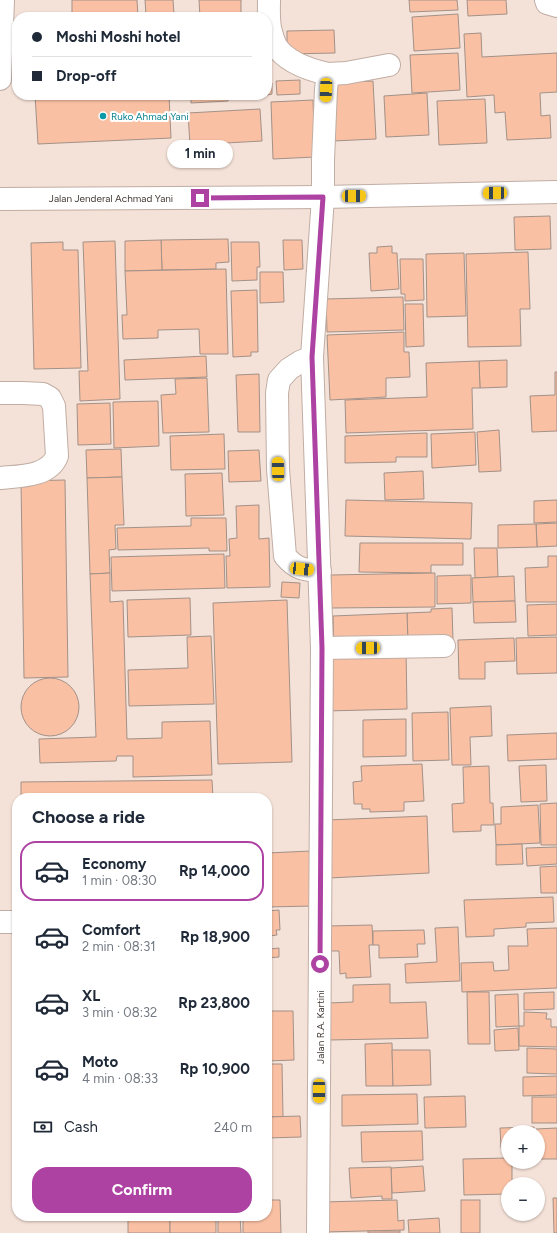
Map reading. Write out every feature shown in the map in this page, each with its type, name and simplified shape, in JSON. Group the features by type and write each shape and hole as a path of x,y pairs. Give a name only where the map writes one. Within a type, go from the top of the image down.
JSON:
{"street":[{"path":"0,79 3,0"},
{"path":"269,0 269,12"},
{"path":"546,0 547,2 557,6"},
{"path":"272,35 276,46 285,56 300,65 316,71 328,74 346,73 389,65"},
{"name":"Jalan R.A. Kartini","path":"318,1233 322,648 312,357 323,197 325,105 328,74"},
{"name":"Jalan Jenderal Achmad Yani","path":"0,199 323,197 557,192"},
{"path":"312,357 289,369 279,380 276,393 278,469 285,556 291,563 302,569 320,571"},
{"path":"0,394 43,394 50,398 54,406 57,456 50,467 44,470 27,476 0,478"},
{"path":"322,648 444,646"},
{"path":"0,922 12,922"}],"building":[{"path":"72,0 137,0 138,12 72,12"},
{"path":"145,0 173,0 174,12 146,12"},
{"path":"199,0 241,0 241,12 200,12"},
{"path":"409,0 457,0 458,10 410,12"},
{"path":"467,0 506,0 507,14 468,16"},
{"path":"458,14 460,48 414,51 412,17"},
{"path":"334,30 335,53 287,54 287,31"},
{"path":"481,33 482,57 557,53 557,92 540,93 541,116 550,115 551,138 507,140 505,112 495,113 494,95 467,97 464,34"},
{"path":"458,53 460,90 412,93 410,55"},
{"path":"300,80 300,94 277,95 276,81"},
{"path":"373,81 376,139 333,141 331,83"},
{"path":"427,93 429,135 386,137 384,96"},
{"path":"485,99 487,143 439,145 437,101"},
{"name":"Ruko Ahmad Yani","path":"35,100 169,100 171,138 38,144"},
{"path":"191,100 228,100 228,101 191,103"},
{"path":"313,100 315,157 273,159 271,102"},
{"path":"260,109 262,141 190,145 188,113"},
{"path":"550,216 551,249 515,250 514,217"},
{"path":"228,239 229,262 216,263 216,269 162,270 161,240"},
{"path":"161,240 162,270 125,271 125,241"},
{"path":"283,240 302,240 303,269 284,270"},
{"path":"115,241 120,399 80,401 79,371 88,371 83,242"},
{"path":"63,242 63,250 78,250 81,368 34,369 31,243"},
{"path":"231,242 259,242 260,267 257,267 257,280 232,281"},
{"path":"392,246 392,253 397,253 399,289 371,291 369,253 377,253 377,247"},
{"path":"528,252 530,309 520,309 521,346 468,347 466,254"},
{"path":"464,253 466,316 427,317 426,254"},
{"path":"400,259 423,259 424,300 405,301 405,294 401,294"},
{"path":"226,269 228,354 200,354 199,329 158,330 158,338 123,339 122,315 127,315 125,271"},
{"path":"260,272 283,272 284,302 260,303"},
{"path":"257,290 258,352 251,352 251,356 233,357 231,291"},
{"path":"403,297 404,330 327,332 326,299"},
{"path":"405,304 423,304 424,346 406,347"},
{"path":"404,332 404,352 409,352 410,377 386,378 386,397 330,400 327,335"},
{"path":"206,356 207,377 125,380 124,360"},
{"path":"507,360 507,387 480,388 479,361"},
{"path":"479,361 480,388 472,388 473,429 346,433 345,400 427,397 426,363"},
{"path":"555,372 557,372 557,431 532,432 530,396 555,395"},
{"path":"259,374 260,432 238,432 236,375"},
{"path":"207,378 209,432 163,433 161,395 176,394 175,379"},
{"path":"158,401 159,446 114,448 113,402"},
{"path":"110,403 111,444 78,445 77,404"},
{"path":"499,430 501,471 479,472 477,432"},
{"path":"475,432 476,465 432,468 431,434"},
{"path":"427,433 427,457 396,457 396,462 345,463 345,436"},
{"path":"224,434 225,469 171,470 170,436"},
{"path":"121,449 122,477 87,478 86,450"},
{"path":"259,450 261,481 229,482 228,451"},
{"path":"423,471 424,499 385,500 384,473"},
{"path":"222,473 224,515 186,516 185,474"},
{"path":"122,477 124,525 115,525 116,549 109,550 110,573 90,574 87,478"},
{"path":"65,480 68,677 24,678 21,481"},
{"path":"346,500 472,503 471,539 345,536"},
{"path":"557,500 557,522 534,523 534,501"},
{"path":"259,505 259,539 269,538 270,587 227,588 226,556 230,556 229,539 237,538 236,506"},
{"path":"191,518 226,518 227,551 209,551 209,548 118,550 117,528 191,526"},
{"path":"557,523 557,546 537,547 536,524"},
{"path":"536,524 537,547 498,548 498,525"},
{"path":"360,543 463,543 463,565 431,565 431,573 359,572"},
{"path":"474,548 497,548 498,577 475,578"},
{"path":"224,554 225,588 112,591 111,557"},
{"path":"548,556 557,556 557,602 526,602 525,568 548,567"},
{"path":"110,573 110,602 123,601 127,739 162,738 162,722 210,721 212,775 133,777 133,756 117,756 116,761 40,763 39,739 96,737 90,574"},
{"path":"435,573 435,607 331,608 331,575"},
{"path":"471,575 471,603 437,604 437,576"},
{"path":"514,576 515,601 473,602 472,578"},
{"path":"282,582 300,583 299,598 281,597"},
{"path":"190,598 191,635 128,637 127,600"},
{"path":"287,600 292,762 218,764 213,603"},
{"path":"515,601 516,622 474,623 473,602"},
{"path":"557,604 557,635 528,636 527,605"},
{"path":"452,608 453,641 408,643 407,613 431,612 431,609"},
{"path":"407,613 408,643 334,646 333,616"},
{"path":"211,636 214,704 129,706 128,670 188,668 187,637"},
{"path":"557,637 557,673 517,674 516,638"},
{"path":"514,638 515,661 485,662 485,679 459,679 458,640"},
{"path":"406,649 407,709 325,711 324,651"},
{"path":"50,678 61,680 74,691 77,696 79,707 77,718 66,731 61,734 50,736 39,734 26,723 23,718 21,707 23,696 34,683 39,680"},
{"path":"491,706 492,736 470,737 471,765 452,765 450,708"},
{"path":"448,712 449,760 413,761 412,713"},
{"path":"406,719 406,756 363,757 363,720"},
{"path":"557,733 557,759 508,761 507,735"},
{"path":"422,764 424,801 404,802 404,811 370,812 370,809 362,809 362,804 354,804 353,782 362,781 361,766"},
{"path":"546,765 547,801 521,802 519,766"},
{"path":"489,766 490,803 493,803 494,825 481,825 481,831 453,832 452,804 464,803 463,767"},
{"path":"212,780 213,793 21,793 21,782"},
{"path":"557,803 557,845 541,845 540,804"},
{"path":"538,805 540,843 496,845 495,824 501,824 501,807"},
{"path":"427,816 429,873 329,878 327,820"},
{"path":"522,844 523,864 496,865 496,845"},
{"path":"557,847 557,864 527,866 526,848"},
{"path":"311,851 313,906 272,907 272,853"},
{"path":"557,866 557,893 541,893 540,867"},
{"path":"553,897 554,922 526,923 526,927 494,929 494,936 466,937 464,900"},
{"path":"279,910 280,930 276,930 277,935 272,936 272,911"},
{"path":"372,925 373,945 369,945 371,977 346,978 346,973 340,974 339,951 329,951 328,926"},
{"path":"458,927 460,981 406,983 405,964 437,962 435,928"},
{"path":"557,928 557,988 462,992 461,963 493,962 494,971 509,970 508,946 528,946 527,929"},
{"path":"424,930 425,944 417,944 418,957 379,958 379,945 373,945 373,931"},
{"path":"279,948 279,957 272,958 272,949"},
{"path":"390,984 390,1003 426,1002 428,1038 330,1040 329,1003 353,1002 353,985"},
{"path":"467,992 489,992 490,1044 468,1044"},
{"path":"554,992 554,1009 524,1010 524,993"},
{"path":"518,994 519,1026 496,1027 495,995"},
{"path":"272,1011 293,1011 294,1060 272,1061"},
{"path":"524,1012 547,1013 546,1019 551,1019 551,1027 557,1027 557,1047 519,1046 519,1026 524,1026"},
{"path":"518,1028 519,1050 495,1051 494,1030"},
{"path":"392,1043 393,1086 366,1086 365,1044"},
{"path":"527,1048 557,1049 557,1074 527,1073"},
{"path":"392,1050 430,1050 431,1085 393,1086"},
{"path":"272,1064 282,1064 283,1117 272,1117"},
{"path":"557,1076 557,1095 523,1096 523,1077"},
{"path":"417,1094 418,1124 342,1126 342,1095"},
{"path":"465,1096 466,1127 425,1128 424,1097"},
{"path":"532,1097 557,1097 557,1123 532,1123"},
{"path":"300,1116 301,1137 272,1138 272,1117"},
{"path":"500,1128 501,1128 501,1148"},
{"path":"557,1128 557,1159 545,1159 545,1129"},
{"path":"422,1131 423,1160 362,1162 361,1132"},
{"path":"501,1158 501,1169 512,1169 512,1177 501,1177 501,1194 464,1195 463,1159"},
{"path":"423,1166 425,1191 392,1193 391,1168"},
{"path":"391,1167 392,1199 382,1199 382,1196 351,1198 349,1168"},
{"path":"553,1198 557,1198 557,1233 554,1233"},
{"path":"272,1200 280,1200 281,1233 243,1233 243,1221 272,1221"},
{"path":"397,1200 398,1221 404,1220 404,1230 324,1232 323,1202"},
{"path":"461,1200 480,1200 480,1233 461,1233"},
{"path":"439,1218 440,1233 409,1233 408,1220"},
{"path":"128,1221 170,1221 170,1233 128,1233"},
{"path":"170,1221 216,1221 216,1233 170,1233"},
{"path":"218,1221 240,1221 241,1233 218,1233"},
{"path":"368,1231 400,1231 400,1233 368,1233"}],"place":[{"name":"Ruko Ahmad Yani","path":"103,116"}],"route":[{"path":"200,198 323,197 312,357 322,648 320,964"}]}
